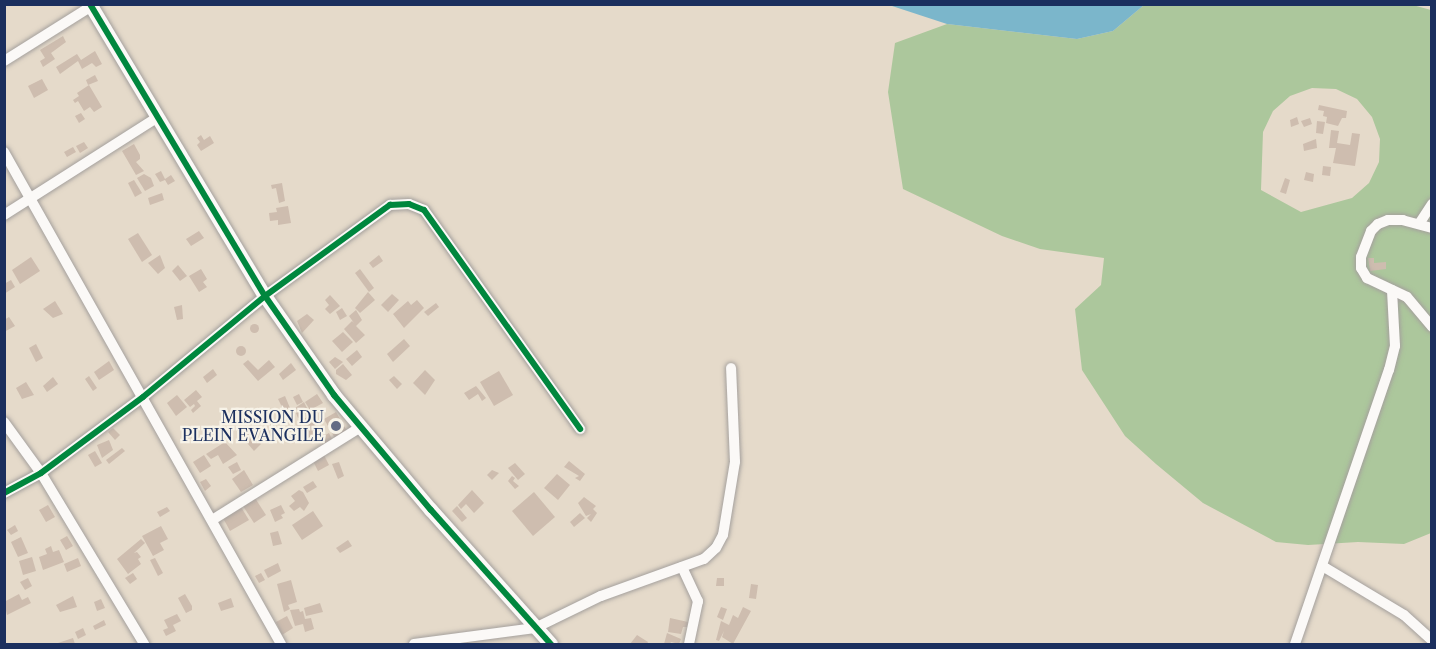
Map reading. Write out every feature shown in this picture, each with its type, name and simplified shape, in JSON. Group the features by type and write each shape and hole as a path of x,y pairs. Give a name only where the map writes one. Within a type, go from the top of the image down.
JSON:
{"street":[{"path":"4,61 92,5 265,296 334,395 551,645"},
{"path":"4,215 158,117"},
{"path":"4,152 281,645"},
{"path":"4,493 41,473 143,397 265,296 390,205 409,204 424,210 580,429"},
{"path":"1419,224 1431,204"},
{"path":"1431,228 1388,220 1371,231 1361,257 1360,268 1367,278 1407,297 1431,327"},
{"path":"1295,645 1324,567 1389,370 1395,346 1392,290"},
{"path":"414,645 535,628 601,596 704,559 716,548 723,536 735,462 731,368"},
{"path":"4,422 41,473 144,645"},
{"path":"212,520 361,427"},
{"path":"682,567 698,601 689,645"},
{"path":"1324,567 1404,615 1431,640"}],"green space":[{"path":"1409,4 1431,10 1431,533 1404,544 1358,542 1308,545 1276,542 1203,503 1125,436 1082,370 1075,309 1101,285 1104,258 1040,249 1002,236 903,189 888,92 895,43 947,24 1077,39 1113,31 1144,5","holes":["1312,88 1336,89 1357,99 1372,117 1380,139 1379,162 1369,183 1352,198 1301,212 1261,190 1263,132 1273,111 1290,96"]}],"water":[{"path":"889,5 1144,5 1113,31 1077,39 947,24"}],"building":[{"path":"63,36 66,42 51,53 55,59 43,67 40,61 45,58 40,50"},
{"path":"95,51 102,64 96,67 92,63 82,69 78,61 60,74 56,67 77,54 81,60"},
{"path":"95,75 98,81 88,85 86,80"},
{"path":"42,79 48,90 34,98 28,86"},
{"path":"89,85 102,107 94,112 90,107 84,111 78,101 75,103 73,100 79,96 77,93"},
{"path":"1319,105 1347,111 1346,118 1342,118 1338,126 1326,123 1327,117 1323,116 1324,111 1318,110"},
{"path":"81,113 85,119 79,123 75,116"},
{"path":"1297,117 1299,124 1291,127 1290,120"},
{"path":"1310,118 1312,124 1304,127 1301,121"},
{"path":"1317,121 1325,122 1323,134 1316,133"},
{"path":"1331,130 1339,131 1337,143 1350,145 1352,133 1360,134 1355,166 1333,163 1336,148 1329,148"},
{"path":"201,135 204,140 210,136 214,143 201,151 197,145 200,142 197,138"},
{"path":"1316,139 1317,148 1304,151 1303,144"},
{"path":"84,142 88,148 80,153 76,146"},
{"path":"134,144 140,155 140,159 136,162 144,171 136,175 122,151"},
{"path":"73,147 76,152 67,157 64,152"},
{"path":"1323,166 1331,167 1330,176 1322,175"},
{"path":"161,171 165,179 171,175 175,181 168,185 165,180 160,182 155,174"},
{"path":"1306,172 1314,174 1313,182 1304,180"},
{"path":"144,174 151,178 154,186 145,191 137,178"},
{"path":"1285,178 1290,180 1286,194 1280,192"},
{"path":"134,180 142,193 135,197 128,183"},
{"path":"282,183 285,201 279,203 276,188 272,189 271,185"},
{"path":"162,193 164,200 150,205 148,198"},
{"path":"288,206 291,223 278,225 278,220 270,221 269,213 277,212 276,208"},
{"path":"199,231 204,238 191,246 186,239"},
{"path":"138,233 152,255 142,262 128,239"},
{"path":"160,255 165,268 158,274 148,263"},
{"path":"379,255 383,261 373,268 369,263"},
{"path":"31,257 40,271 20,284 12,270"},
{"path":"1368,258 1374,258 1374,263 1386,262 1386,269 1370,271"},
{"path":"178,265 187,276 180,281 172,271"},
{"path":"201,269 207,279 203,282 207,287 199,292 189,276"},
{"path":"360,269 374,288 369,292 355,273"},
{"path":"11,280 15,287 4,294 4,284"},
{"path":"368,292 375,300 360,313 355,308"},
{"path":"392,294 399,300 388,312 381,305"},
{"path":"330,295 340,306 330,314 325,309 329,305 325,300"},
{"path":"417,300 424,308 404,328 393,314 408,301 411,305"},
{"path":"55,301 63,314 53,318 43,309"},
{"path":"436,303 439,307 428,316 424,312"},
{"path":"182,305 183,319 177,320 174,307"},
{"path":"342,308 347,316 340,320 336,312"},
{"path":"356,310 362,320 356,326 365,335 356,343 344,329 352,321 354,323 349,316"},
{"path":"307,314 314,320 302,333 297,321"},
{"path":"9,317 15,326 4,332 4,320"},
{"path":"254,323 259,328 254,333 249,328"},
{"path":"343,332 353,342 342,352 332,341"},
{"path":"404,339 410,346 393,362 387,354"},
{"path":"36,344 43,358 36,362 29,348"},
{"path":"241,346 245,347 245,355 241,356 237,355 236,351 237,347"},
{"path":"357,350 362,357 352,366 346,359"},
{"path":"335,357 343,362 335,369 329,362"},
{"path":"248,360 258,370 269,360 275,367 258,381 243,364"},
{"path":"109,361 114,370 99,380 94,372"},
{"path":"291,363 296,370 283,380 279,374"},
{"path":"343,364 352,375 346,380 336,374 336,370"},
{"path":"213,369 217,375 207,383 203,377"},
{"path":"425,370 435,380 425,395 413,383"},
{"path":"499,371 513,395 494,406 480,382"},
{"path":"89,376 97,388 93,391 85,379"},
{"path":"394,376 402,384 397,389 389,380"},
{"path":"53,377 58,384 47,392 43,386"},
{"path":"26,382 34,395 22,399 16,388"},
{"path":"476,386 486,398 482,401 478,394 469,400 464,393"},
{"path":"196,390 202,397 197,401 201,406 193,413 191,410 194,404 190,407 184,400"},
{"path":"299,394 303,402 297,405 293,397"},
{"path":"317,394 323,403 310,410 305,402"},
{"path":"177,395 187,407 176,416 167,403"},
{"path":"285,396 290,408 284,411 278,399"},
{"path":"304,402 309,412 298,418 296,413 299,411 295,408"},
{"path":"245,409 254,418 247,425 238,416"},
{"name":"MISSION DU PLEIN EVANGILE","path":"336,412 348,433 336,440 324,419"},
{"path":"307,417 311,423 317,419 320,423 311,427 316,433 305,440 295,426"},
{"path":"113,428 120,435 115,440 108,432"},
{"path":"249,431 261,444 254,451 242,437"},
{"path":"329,433 333,441 323,446 320,438"},
{"path":"109,440 113,450 102,458 97,445"},
{"path":"225,442 237,455 223,464 218,455 211,459 206,454"},
{"path":"122,448 125,451 109,464 106,460"},
{"path":"95,451 102,463 95,467 88,455"},
{"path":"323,453 329,465 318,471 312,459"},
{"path":"204,455 211,466 200,473 193,462"},
{"path":"569,461 585,474 580,481 575,478 579,476 564,467"},
{"path":"237,462 241,470 233,474 228,467"},
{"path":"339,462 344,476 338,479 332,464"},
{"path":"515,463 525,474 518,480 508,468"},
{"path":"244,470 253,485 241,492 232,479"},
{"path":"492,470 499,473 492,480 487,475"},
{"path":"557,474 570,485 558,500 544,488"},
{"path":"512,476 515,478 513,481 519,486 515,489 508,481"},
{"path":"206,479 211,486 205,491 200,482"},
{"path":"313,481 317,487 307,493 303,487"},
{"path":"299,490 303,492 309,503 304,511 300,507 294,511 289,506 295,501 291,496"},
{"path":"472,490 484,503 474,513 466,504 461,509 458,505"},
{"path":"534,492 555,517 533,536 512,511"},
{"path":"584,497 596,506 593,509 597,513 591,522 587,518 591,514 586,516 578,503"},
{"path":"255,498 266,515 254,523 243,506"},
{"path":"48,505 55,517 46,522 39,510"},
{"path":"281,505 285,513 281,515 283,518 275,522 270,510"},
{"path":"457,506 467,518 462,522 452,511"},
{"path":"167,507 170,511 160,517 157,512"},
{"path":"241,507 249,520 230,531 223,518"},
{"path":"313,511 323,526 302,540 292,525"},
{"path":"580,513 585,518 574,527 570,522"},
{"path":"15,525 18,531 11,535 7,530"},
{"path":"161,526 168,539 160,543 164,550 153,556 142,536"},
{"path":"278,531 282,544 273,546 270,533"},
{"path":"67,536 73,546 66,550 60,540"},
{"path":"21,537 28,553 18,557 11,542"},
{"path":"141,539 145,543 134,553 137,552 141,557 138,559 141,564 128,574 117,559"},
{"path":"348,540 352,546 340,553 336,548"},
{"path":"51,546 53,552 59,550 64,562 43,570 39,557 47,554 45,549"},
{"path":"32,557 36,571 23,575 19,561"},
{"path":"78,558 81,566 67,572 64,564"},
{"path":"155,558 163,573 158,576 150,560"},
{"path":"278,563 281,571 268,578 264,570"},
{"path":"133,573 137,579 130,584 125,578"},
{"path":"261,573 265,580 259,583 255,576"},
{"path":"28,578 32,586 25,590 20,582"},
{"path":"717,578 724,578 724,586 716,586"},
{"path":"291,580 297,602 288,605 290,609 284,612 277,584"},
{"path":"751,584 758,585 756,599 749,598"},
{"path":"19,594 22,600 28,597 31,603 7,615 4,602"},
{"path":"185,594 192,606 192,610 186,613 178,598"},
{"path":"73,596 77,607 60,612 56,605"},
{"path":"231,598 234,607 221,611 218,603"},
{"path":"101,599 105,608 97,611 94,602"},
{"path":"320,603 323,612 306,616 304,608"},
{"path":"721,607 727,609 723,620 717,617"},
{"path":"743,607 751,611 733,644 722,637 724,631 719,641 716,640 721,621 729,625 733,615 738,618"},
{"path":"299,609 300,612 303,611 305,619 311,618 314,629 305,632 303,624 295,626 290,610"},
{"path":"177,614 181,621 173,625 176,631 166,636 163,630 168,628 164,620"},
{"path":"287,616 293,628 282,635 276,622"},
{"path":"670,618 688,622 681,634 668,632"},
{"path":"104,620 106,625 95,630 93,626"},
{"path":"83,628 86,635 78,639 75,632"},
{"path":"667,633 681,639 679,644 671,642 664,644"},
{"path":"637,635 648,642 647,644 630,644"},
{"path":"73,638 75,644 55,644"}],"cycle path":[{"path":"90,4 265,296 334,395 431,510 551,644"},
{"path":"4,493 41,473 143,397 265,296 390,205 409,204 424,210 580,429"}],"place":[{"name":"MISSION DU PLEIN EVANGILE","path":"336,426"}]}
